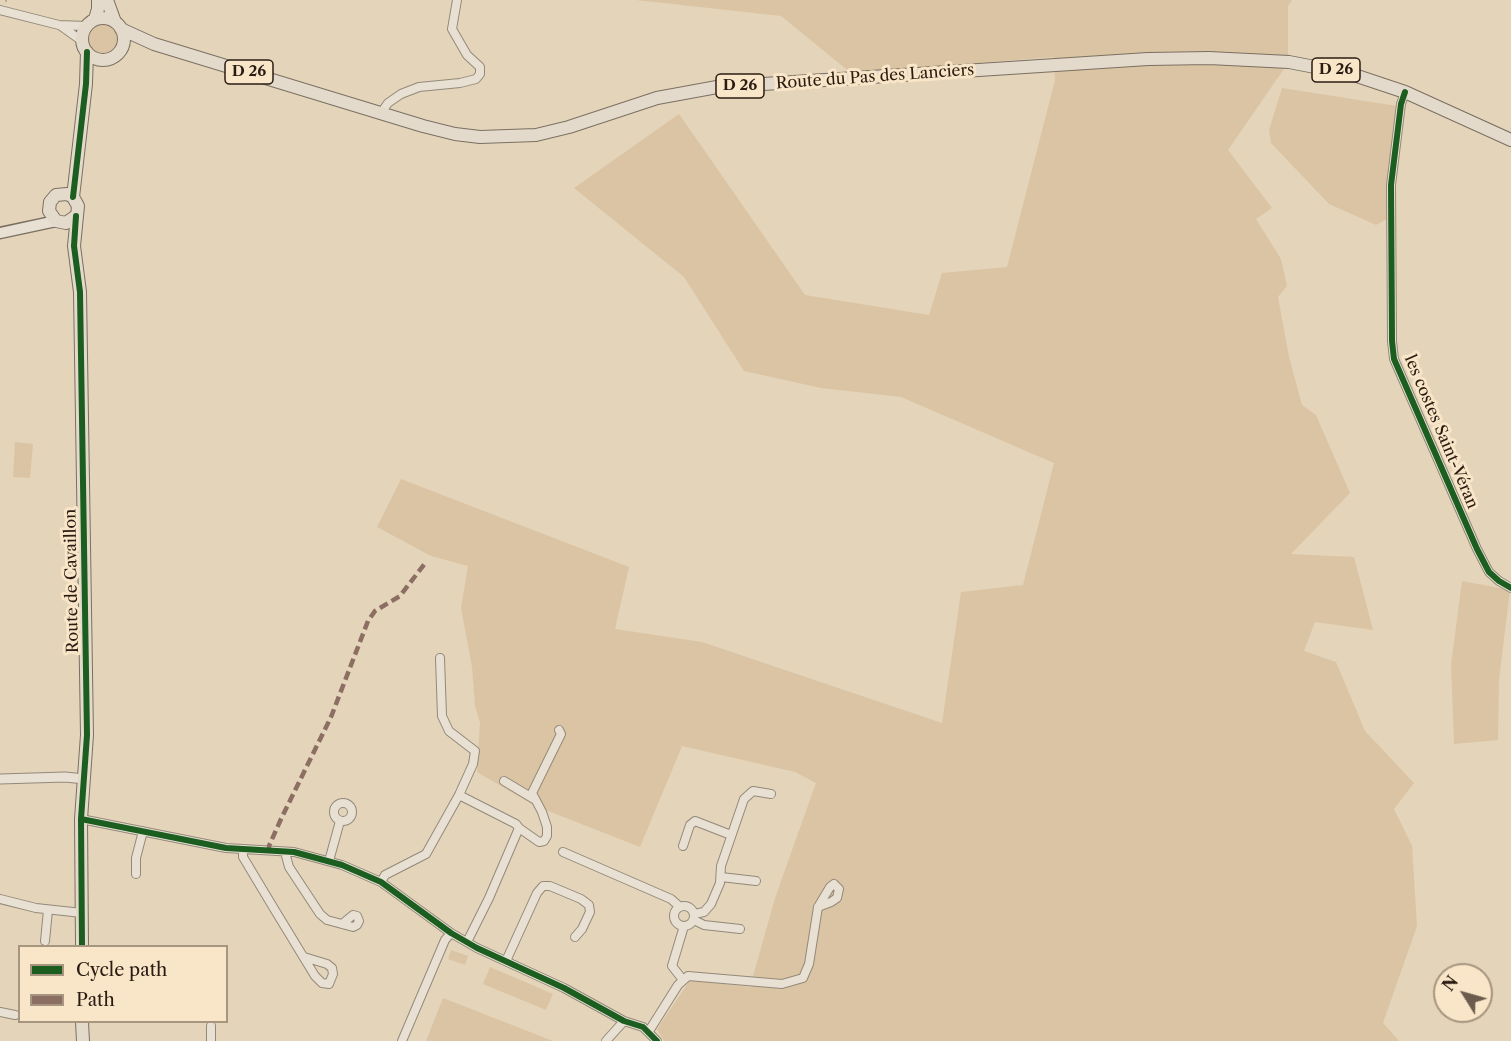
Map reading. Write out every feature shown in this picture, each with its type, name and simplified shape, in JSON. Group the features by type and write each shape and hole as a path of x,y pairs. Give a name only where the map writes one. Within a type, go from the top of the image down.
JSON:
{"main road":[{"path":"0,233 70,221 76,216 78,206 74,197 76,164 86,84 84,46 91,23 99,9 98,0"},
{"path":"84,46 100,59 109,58 119,51 123,42 107,0"},
{"path":"91,23 105,18 118,26"},
{"name":"Route du Pas des Lanciers","path":"118,26 154,44 381,113 455,134 480,137 522,136 569,127 657,98 717,87 1148,59 1247,58 1289,62 1351,74 1405,92"},
{"name":"Route du Pas des Lanciers","path":"119,51 131,45 154,44"},
{"path":"86,84 100,59"},
{"name":"D 26","path":"1405,92 1511,140"},
{"path":"60,194 76,164"},
{"path":"21,228 42,214 52,198 60,194 74,197"},
{"path":"49,206 50,214 59,222"},
{"name":"Route de Cavaillon","path":"76,216 75,246 80,292 86,589 87,735 81,819 82,945"},
{"name":"Route de Cavaillon","path":"59,222 75,246"},
{"path":"82,1023 82,1041"}],"street":[{"path":"381,113 388,103 401,94 419,87 476,79 480,74 480,67 467,55 452,28 457,0"},
{"path":"0,10 59,25 91,23"},
{"path":"59,25 84,46"},
{"name":"les costes Saint-Véran","path":"1405,92 1401,104 1391,185 1394,359 1477,549 1489,572 1511,588"},
{"path":"381,882 385,875 426,854 459,795 473,764 475,752 449,731 442,716 440,658"},
{"path":"459,795 516,824 539,842 546,839 545,819 532,793 561,734 559,730"},
{"path":"0,779 65,777 85,779"},
{"path":"504,781 534,799"},
{"path":"680,907 675,912 674,918 677,924 684,926 690,925 694,917 708,909 721,877 721,866 746,795 753,791 771,794"},
{"path":"81,819 243,850 285,852 329,861 363,873 381,882 451,933 564,988 624,1021 649,1031 657,1041"},
{"path":"329,861 340,821"},
{"path":"683,846 690,825 695,821 731,835"},
{"path":"467,942 519,828"},
{"path":"136,874 136,858 143,831"},
{"path":"243,850 243,857 304,957"},
{"path":"285,852 289,867 320,914 327,920 342,924"},
{"path":"563,852 671,899 680,907 688,907 694,917 704,925 740,929"},
{"path":"721,877 756,881"},
{"path":"506,961 537,893 543,886 550,886 581,899 591,908 582,929 575,937"},
{"path":"0,899 48,910 82,913"},
{"path":"649,1031 682,980 688,976 782,984 803,978 808,964 818,907"},
{"path":"45,941 48,910"},
{"path":"682,980 672,966 684,926"},
{"path":"402,1041 445,940 451,933"},
{"path":"0,1012 15,1015"},
{"path":"606,1041 624,1021"},
{"path":"211,1026 211,1041"}],"shaded area":[{"path":"636,0 1292,0 1288,6 1288,63 1228,150 1272,208 1256,219 1281,259 1287,286 1278,297 1289,357 1302,405 1316,415 1350,493 1291,554 1354,557 1373,630 1315,622 1304,651 1336,662 1365,731 1414,783 1394,809 1412,846 1417,926 1383,1023 1399,1041 664,1041 657,1029 690,980 750,987 775,898 816,783 795,772 682,746 640,847 533,805 477,772 480,723 475,706 472,667 461,608 468,566 431,556 377,527 401,479 629,567 615,629 702,642 942,723 961,592 1023,585 1054,463 901,397 821,388 744,371 684,277 574,188 679,114 805,295 929,315 942,273 1007,267 1055,80 1054,57 851,73 781,16"},
{"path":"103,23 109,24 117,32 117,44 109,52 103,53 97,52 89,44 88,38 89,32 97,24"},
{"path":"1282,88 1397,106 1388,176 1389,218 1376,225 1329,204 1271,143 1269,130"},
{"path":"15,442 33,444 30,478 13,477"},
{"path":"1462,581 1510,590 1499,680 1498,740 1454,744 1451,665"},
{"path":"451,950 468,956 465,965 448,959"},
{"path":"490,967 553,994 546,1010 483,984"},
{"path":"443,998 553,1041 426,1041"}],"marked path":[{"path":"269,852 269,846 281,819 331,717 368,621 375,611 400,596 426,562"}],"cycle path":[{"path":"73,197 86,84 87,52"},
{"path":"1405,92 1401,104 1391,185 1394,359 1477,549 1489,572 1511,588"},
{"path":"76,216 74,246 80,292 87,735 81,819 82,945"},
{"path":"81,819 226,848 294,852 342,865 381,882 451,933 477,948 564,988 624,1021 643,1027 657,1041"}]}
